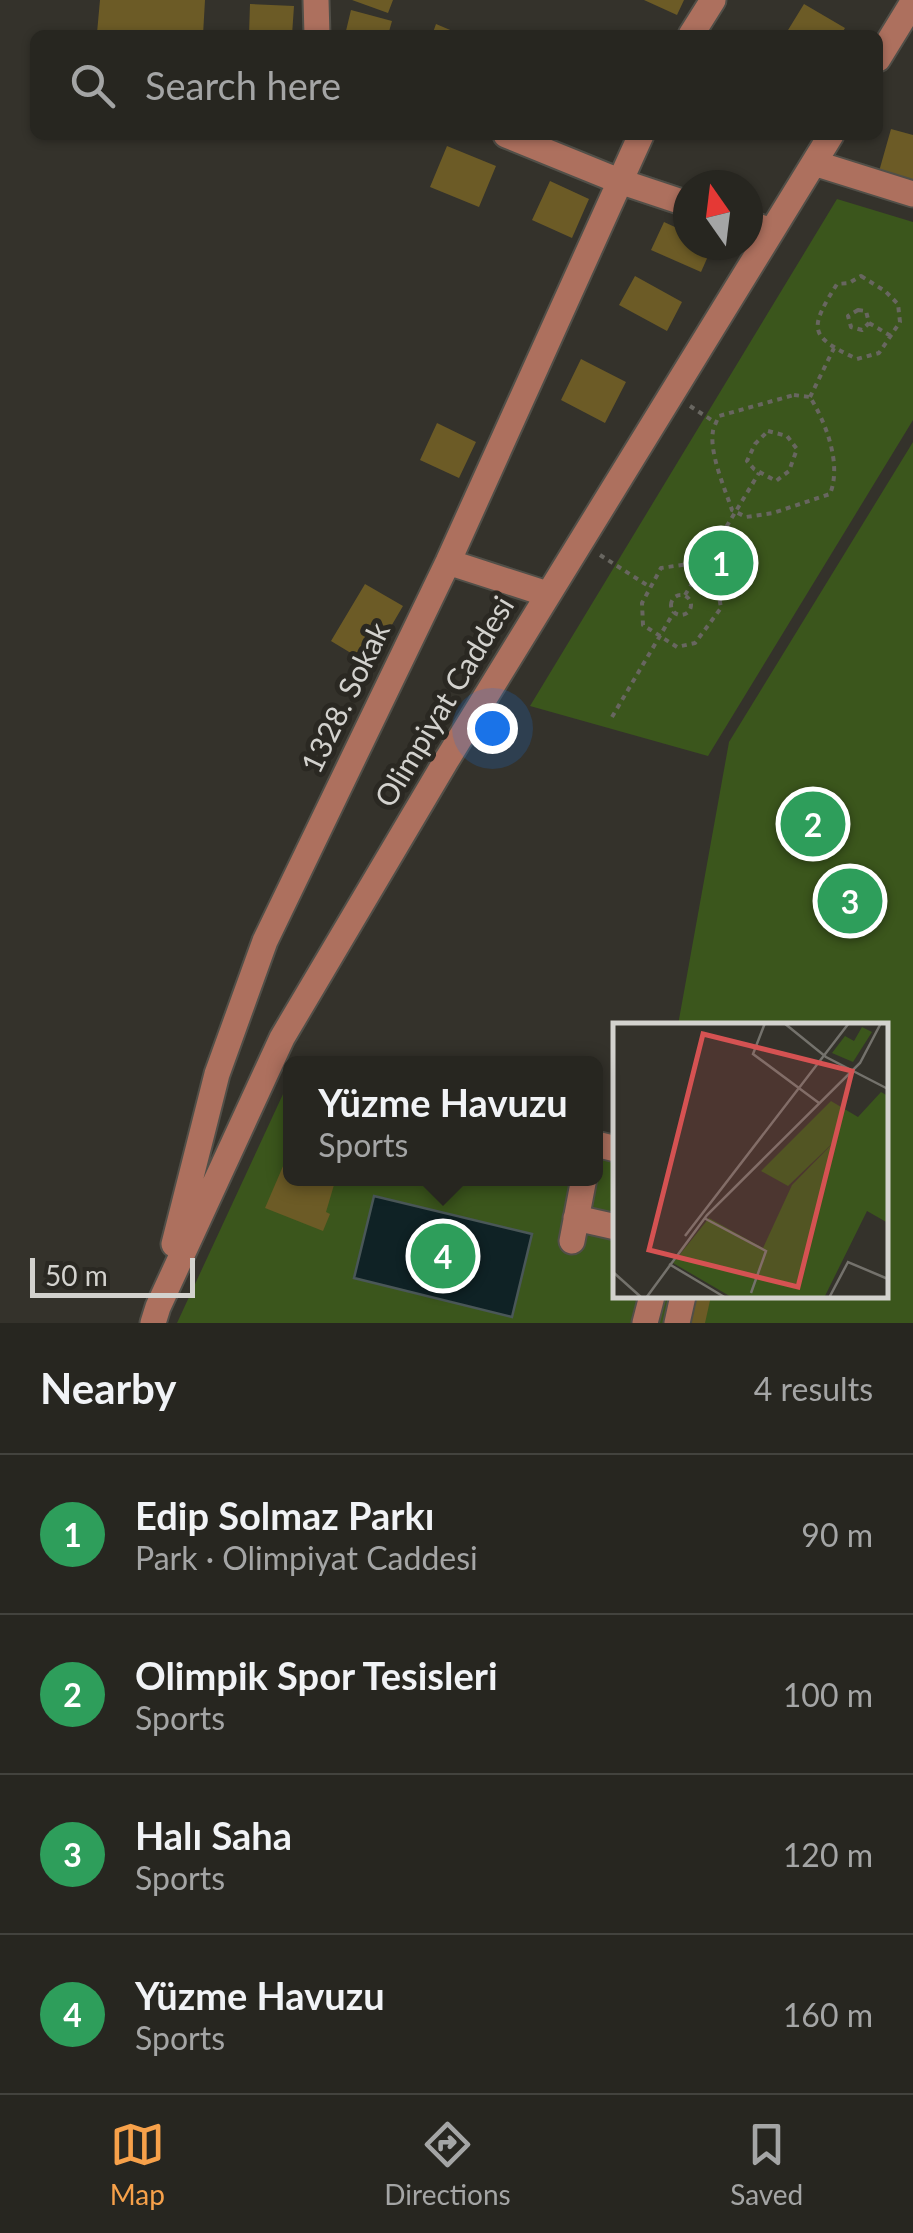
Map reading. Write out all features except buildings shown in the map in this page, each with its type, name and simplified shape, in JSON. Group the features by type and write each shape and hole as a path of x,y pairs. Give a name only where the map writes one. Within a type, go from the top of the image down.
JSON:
{"street":[{"path":"316,0 317,30"},
{"path":"694,30 713,0"},
{"path":"883,51 913,2"},
{"path":"518,140 619,182 673,199"},
{"name":"1328. Sokak","path":"155,1315 218,1074 265,941 448,562 639,140"},
{"name":"Olimpiyat Caddesi","path":"763,223 814,163 828,140"},
{"path":"814,163 913,194"},
{"name":"Olimpiyat Caddesi","path":"155,1315 281,1064 282,1038 672,394 743,260"},
{"path":"448,562 548,594"},
{"path":"582,1186 574,1229 613,1226"},
{"path":"645,1323 651,1298"},
{"path":"676,1323 682,1298"}],"path":[{"path":"861,276 885,291 898,304 900,322 891,336 879,353 857,359 828,345 820,335 818,321 837,284 861,276"},
{"path":"869,323 862,330 852,327 848,316 858,310 866,311 869,323 891,336"},
{"path":"810,397 834,348"},
{"path":"672,394 716,422"},
{"path":"794,395 810,397 820,414 834,460 830,494 772,513 746,517 732,510 713,444 718,416 794,395"},
{"path":"768,431 787,436 797,449 789,472 776,481 759,472 748,461 755,444 768,431"},
{"path":"684,596 690,601 690,610 683,615 671,608 673,598 684,596 759,472"},
{"path":"580,543 650,587"},
{"path":"688,564 699,574 718,590 721,608 694,643 676,647 643,626 642,603 661,568 688,564"},
{"path":"612,717 674,612"}],"green space":[{"path":"837,199 913,222 913,420 708,756 530,706"},
{"path":"913,442 913,1323 177,1323 283,1094 283,1186 603,1186 603,1136 613,1138 613,1298 888,1298 888,1023 678,1023 729,742"}],"water":[{"path":"374,1196 532,1234 512,1317 354,1278"}],"place":[{"name":"Edip Solmaz Parkı","path":"721,563"},
{"name":"Olimpik Spor Tesisleri","path":"813,824"},
{"name":"Halı Saha","path":"850,901"},
{"name":"Yüzme Havuzu","path":"443,1256"}]}
